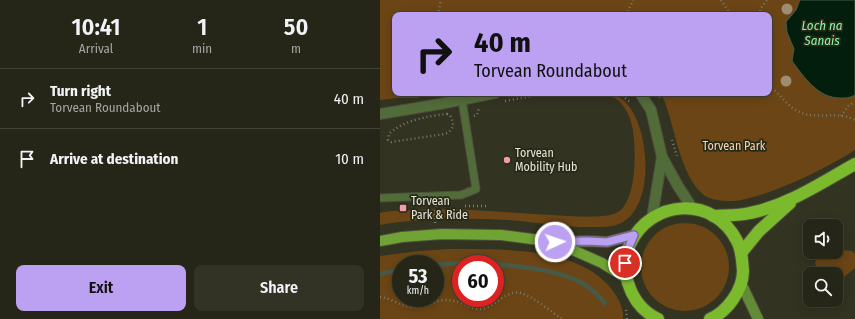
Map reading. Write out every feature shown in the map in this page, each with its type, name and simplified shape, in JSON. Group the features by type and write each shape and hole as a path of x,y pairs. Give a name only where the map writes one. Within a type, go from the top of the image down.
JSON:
{"highway":[{"path":"713,216 749,213 796,198 855,164"},
{"path":"741,253 759,231 796,198"},
{"path":"658,319 650,315 638,303 630,291 626,278 625,263 628,249 634,235 642,226 652,218 665,211 679,208 693,209 713,216 723,223 738,242 741,253 743,273 738,292 726,308 713,318"},
{"path":"638,303 638,319"}],"main road":[{"path":"380,241 402,237 442,234 501,235 555,242 607,242 634,235"},
{"path":"555,242 602,263 626,278"}],"street":[{"path":"380,114 480,96"},
{"path":"642,96 651,110 662,157 693,209"},
{"path":"652,218 662,157"},
{"path":"740,284 758,319"}],"lane":[{"path":"380,198 461,195 476,189 462,100"}],"path":[{"path":"439,12 441,0"},
{"path":"627,12 632,0"},
{"path":"722,0 729,12"},
{"path":"760,12 767,0"},
{"path":"772,88 792,107 802,113 814,116 841,116 855,120"},
{"path":"623,96 632,106"},
{"path":"841,116 849,105 855,102"},
{"path":"447,114 450,114 452,120 453,127 451,131 445,134 391,142 388,140 388,136 393,130 410,122 447,114"},
{"path":"435,223 436,205"},
{"path":"380,297 411,307 418,307 433,302 449,300 479,309 493,305 505,296 520,293 562,319"},
{"path":"625,307 627,319"}],"green space":[{"name":"Torvean Park","path":"380,0 855,0 855,150 800,180 755,197 741,200 724,201 707,197 696,187 684,165 670,116 662,96 772,96 772,12 392,12 392,96 423,96 417,98 380,100"},
{"path":"610,96 617,96 624,101 635,116 641,131 646,167 644,186 639,202 631,215 619,224 607,227 584,227 508,220 460,219 412,221 380,225 380,213 388,211 431,209 466,210 585,217 610,215 616,213 623,207 628,198 632,185 635,157 633,131 630,117 621,103"},
{"path":"685,223 702,227 716,236 725,250 729,267 725,284 716,298 702,307 685,311 668,307 654,298 645,284 641,267 645,250 654,236 668,227"},
{"path":"843,248 844,250 852,251 855,254 855,268 843,277 843,267 816,267 815,262 817,259 843,259"},
{"path":"448,249 490,249 537,253 560,258 581,265 599,276 613,291 621,304 623,319 380,319 380,256"}],"water":[{"name":"Loch na Sanais","path":"800,0 855,0 855,95 840,98 832,97 818,91 801,74 792,61 794,49 787,32 786,22 796,10"}],"waterway":[{"path":"444,264 452,264"},
{"path":"504,265 528,267 563,275 585,285 605,303"},
{"path":"380,274 392,271"}],"place":[{"name":"Torvean Mobility Hub","path":"507,160"},
{"name":"Torvean Park & Ride","path":"403,208"}],"route":[{"path":"555,242 607,242 634,235 628,249 625,263"}]}
